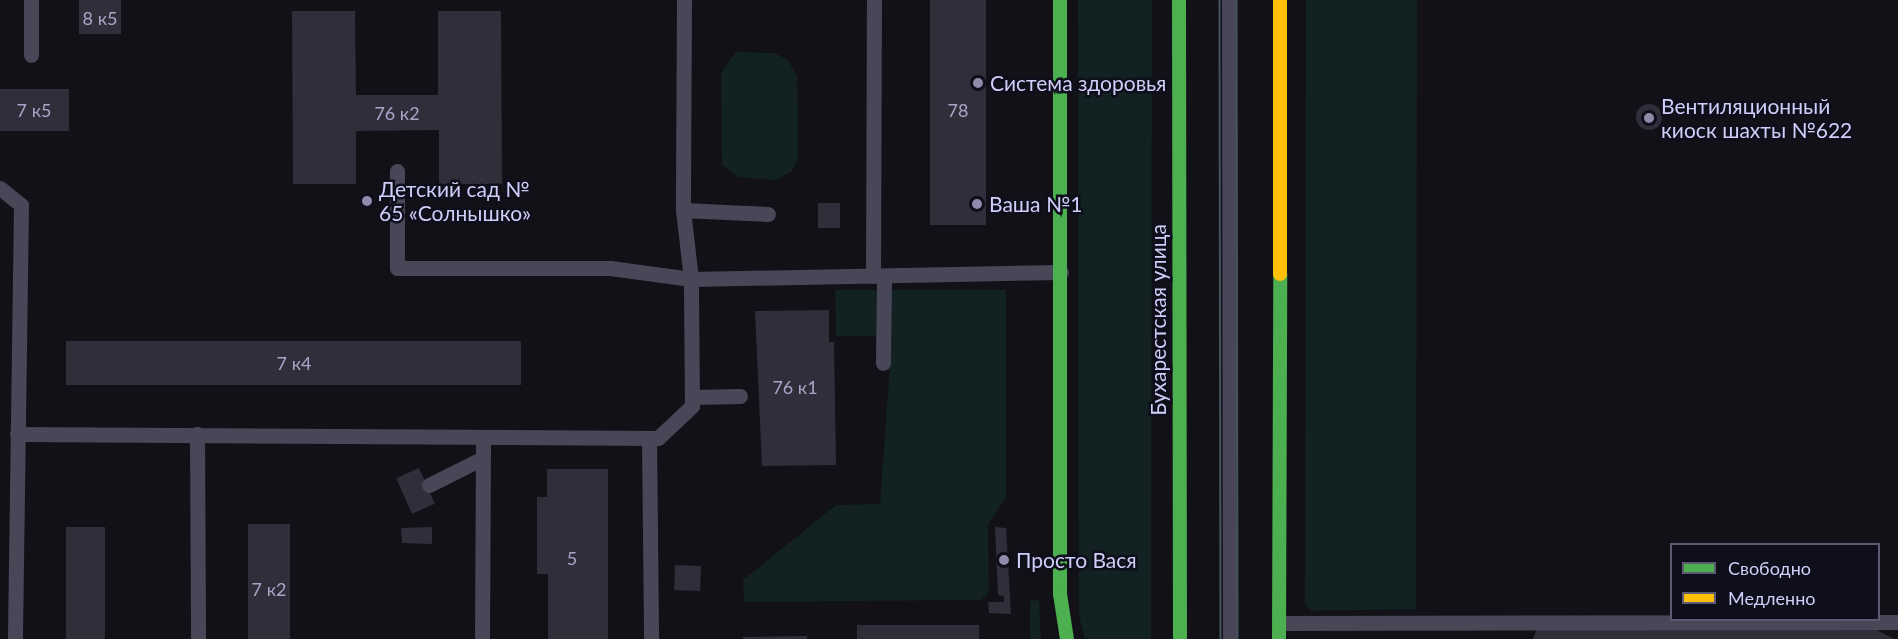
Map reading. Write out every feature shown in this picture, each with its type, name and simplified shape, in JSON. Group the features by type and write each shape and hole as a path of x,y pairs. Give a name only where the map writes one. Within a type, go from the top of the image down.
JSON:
{"main road":[{"path":"1060,0 1060,594 1067,639"},
{"name":"Бухарестская улица","path":"1179,0 1180,639"},
{"path":"1279,631 1280,0"}],"lane":[{"path":"31,0 31,55"},
{"path":"17,434 197,434 483,440 658,438 692,406 691,279 683,210 684,0"},
{"path":"874,0 878,276 883,363"},
{"path":"1229,0 1230,639"},
{"path":"397,171 397,268 610,268 691,279 1061,272"},
{"path":"0,188 21,206 15,639"},
{"path":"683,210 768,214"},
{"path":"692,397 740,396"},
{"path":"197,434 198,639"},
{"path":"649,439 651,639"},
{"path":"482,639 483,440"},
{"path":"429,485 483,458"},
{"path":"1279,631 1898,622"}],"shaded area":[{"path":"1078,0 1152,0 1151,639 1085,639 1079,616"},
{"path":"1306,0 1417,0 1416,609 1312,611 1305,605"},
{"path":"736,52 774,53 788,60 797,76 798,158 792,171 776,180 738,177 722,165 721,73"},
{"path":"835,290 1006,290 1006,498 988,524 989,592 981,600 744,602 743,580 836,505 880,504 892,336 836,336"},
{"path":"1039,600 1041,639 1030,639 1030,601"}],"building":[{"path":"79,0 121,0 121,34 79,34"},
{"path":"930,0 986,0 986,225 930,225"},
{"path":"292,11 355,11 356,95 438,95 438,11 501,11 502,184 439,184 439,130 356,131 356,184 293,184"},
{"path":"0,89 69,89 69,131 0,131"},
{"name":"Вентиляционный киоск шахты №622","path":"1649,104 1658,108 1662,117 1658,126 1649,130 1640,126 1636,117 1640,108"},
{"path":"818,203 840,203 840,228 818,228"},
{"path":"829,310 829,342 834,342 836,465 762,466 755,311"},
{"path":"66,341 521,341 521,385 66,385"},
{"path":"419,468 435,504 412,514 396,478"},
{"path":"547,469 608,469 608,639 548,639 548,574 537,574 537,497 547,497"},
{"path":"248,524 290,524 290,639 248,639"},
{"path":"66,527 105,527 105,639 66,639"},
{"path":"432,527 432,544 402,543 401,528"},
{"path":"995,527 1006,528 1011,614 989,613 988,602 1004,602 1004,596 998,595"},
{"path":"675,565 701,566 700,591 674,590"},
{"path":"1865,624 1894,639 1533,639 1538,626"},
{"path":"857,625 979,625 979,639 857,639"},
{"path":"807,636 807,639 743,639 743,637"}],"tram line":[{"path":"1220,0 1221,639"},
{"path":"1237,0 1238,639"}],"traffic: fast":[{"path":"1060,0 1060,594 1067,639"},
{"path":"1179,0 1180,639"},
{"path":"1279,639 1280,274"}],"traffic: slow":[{"path":"1280,0 1280,274"}],"place":[{"name":"Система здоровья","path":"978,83"},
{"name":"Вентиляционный киоск шахты №622","path":"1649,118"},
{"name":"Детский сад № 65 «Солнышко»","path":"367,201"},
{"name":"Ваша №1","path":"977,204"},
{"name":"Просто Вася","path":"1004,560"}]}
